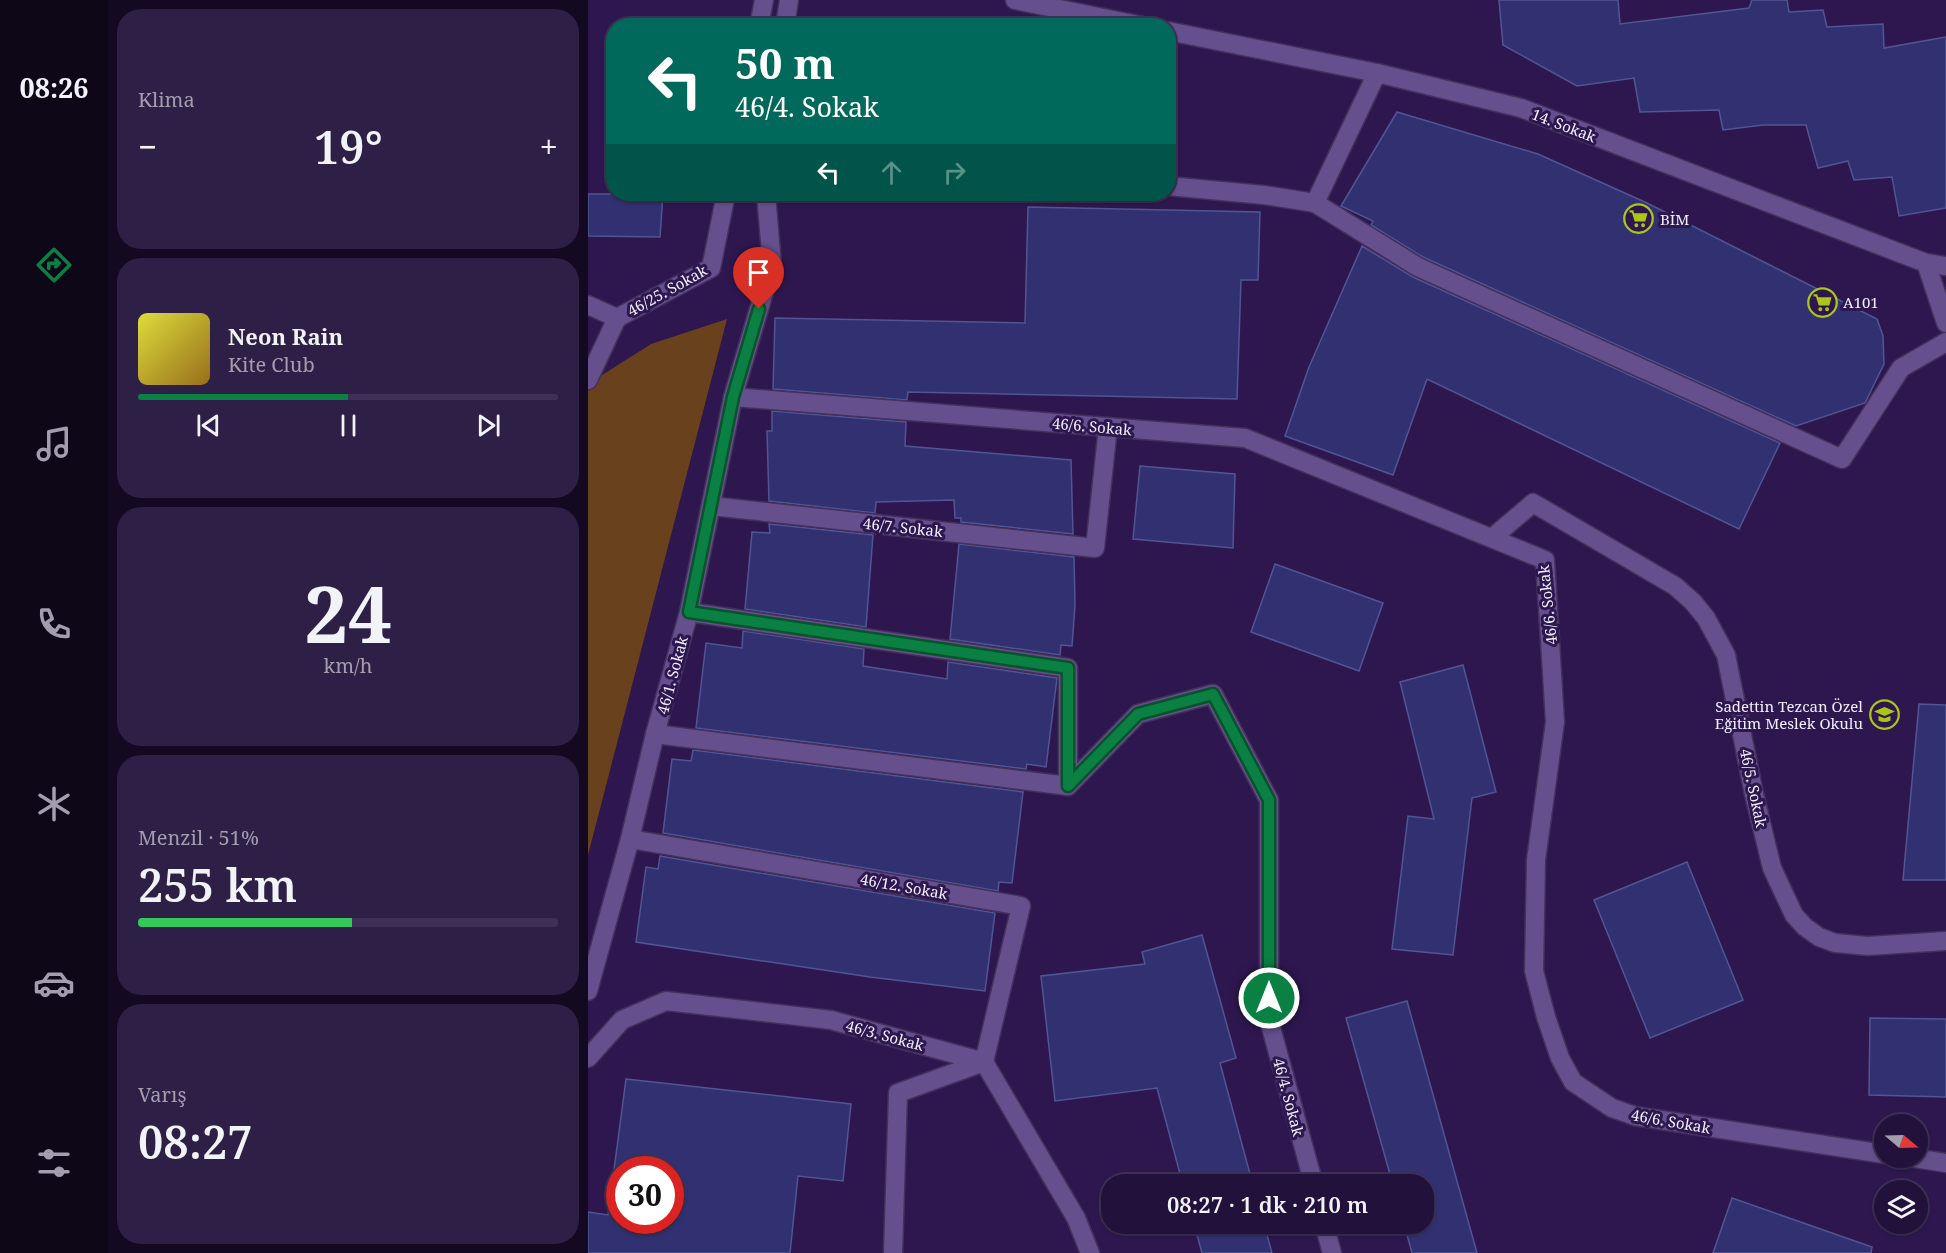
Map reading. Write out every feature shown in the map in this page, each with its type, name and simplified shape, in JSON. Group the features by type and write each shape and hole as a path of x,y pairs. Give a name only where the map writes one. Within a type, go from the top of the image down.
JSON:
{"street":[{"path":"761,18 764,0"},
{"path":"786,18 789,0"},
{"path":"1015,0 1104,18"},
{"name":"14. Sokak","path":"1176,33 1377,73 1521,108 1926,263 1946,266"},
{"path":"1315,203 1377,73"},
{"path":"1176,187 1264,195 1315,203 1418,267 1842,459 1901,368 1946,342"},
{"name":"46/25. Sokak","path":"588,305 617,318 711,268 725,201"},
{"name":"46/1. Sokak","path":"588,991 689,612 733,397 772,265 767,201"},
{"path":"1926,263 1946,323"},
{"path":"588,380 617,318"},
{"name":"46/6. Sokak","path":"733,397 1245,438 1545,560 1556,722 1536,860 1534,971 1560,1058 1573,1082 1612,1108 1635,1116 1874,1152"},
{"name":"46/7. Sokak","path":"711,506 1095,548 1108,427"},
{"name":"46/5. Sokak","path":"1492,538 1533,503 1675,586 1706,618 1726,656 1754,794 1772,868 1794,915 1812,932 1835,943 1868,946 1946,941"},
{"path":"689,612 1068,668 1068,786"},
{"name":"46/4. Sokak","path":"1068,786 1138,714 1213,694 1269,800 1269,1020 1311,1174"},
{"name":"46/1. Sokak","path":"656,734 1068,786"},
{"name":"46/12. Sokak","path":"630,839 1021,906 984,1062"},
{"name":"46/3. Sokak","path":"588,1058 622,1020 666,1000 831,1020 984,1062"},
{"path":"893,1253 898,1093 984,1062 1076,1218 1090,1253"},
{"path":"1928,1160 1946,1163"},
{"path":"1327,1234 1332,1253"}],"shaded area":[{"path":"727,319 588,855 588,384 651,344"}],"building":[{"path":"1499,0 1618,0 1620,24 1749,8 1752,0 1787,0 1789,12 1823,10 1827,27 1883,24 1884,48 1946,37 1946,208 1899,216 1892,177 1854,180 1848,161 1818,168 1806,125 1763,125 1723,130 1719,110 1640,112 1634,78 1577,86 1503,45"},
{"path":"1397,112 1538,154 1647,203 1877,319 1883,336 1884,364 1865,403 1796,426 1423,257 1371,225 1373,221 1341,206"},
{"path":"588,194 606,194 606,201 663,201 660,237 588,236"},
{"path":"1028,207 1260,212 1258,280 1241,280 1237,399 908,392 907,400 773,389 775,318 1025,323"},
{"path":"1362,246 1413,277 1780,443 1739,529 1427,379 1393,475 1285,436 1309,367"},
{"path":"772,411 906,422 905,446 1071,460 1073,534 961,522 961,518 955,518 954,500 876,502 875,513 769,501 767,431 772,431"},
{"path":"1140,466 1235,474 1233,548 1133,539"},
{"path":"769,524 873,535 866,627 745,609 752,532 770,533"},
{"path":"959,544 1074,557 1075,605 1072,646 1061,645 1060,655 950,639"},
{"path":"1275,564 1383,603 1359,671 1251,632"},
{"path":"743,631 864,649 863,666 947,679 948,662 1057,678 1046,767 1027,764 1026,769 696,728 706,643 742,648"},
{"path":"1463,665 1496,792 1472,798 1453,955 1392,949 1408,816 1434,819 1400,682"},
{"path":"1919,704 1946,705 1946,880 1903,880"},
{"path":"693,750 1023,792 1012,883 999,882 998,891 663,833 672,759 691,761"},
{"path":"660,856 995,913 985,991 870,977 636,942 646,867 658,869"},
{"path":"1687,862 1743,1000 1650,1038 1594,900"},
{"path":"1202,935 1236,1058 1220,1063 1250,1174 1180,1174 1157,1088 1055,1101 1041,976 1145,964 1142,952"},
{"path":"1407,1001 1477,1253 1412,1253 1407,1234 1434,1234 1434,1174 1390,1174 1346,1018"},
{"path":"1870,1018 1946,1019 1946,1097 1869,1095"},
{"path":"626,1079 851,1104 843,1181 798,1176 790,1253 588,1253 588,1212 606,1215 606,1234 684,1234 684,1156 616,1156"},
{"path":"1732,1198 1872,1247 1871,1253 1713,1253"},
{"path":"1197,1234 1267,1234 1272,1253 1202,1253"}],"place":[{"name":"BİM","path":"1639,219"},
{"name":"A101","path":"1822,302"},
{"name":"Sadettin Tezcan Özel Eğitim Meslek Okulu","path":"1884,715"}],"route":[{"path":"759,309 733,397 689,612 1068,668 1068,786 1138,714 1213,694 1269,800 1269,998"}]}
